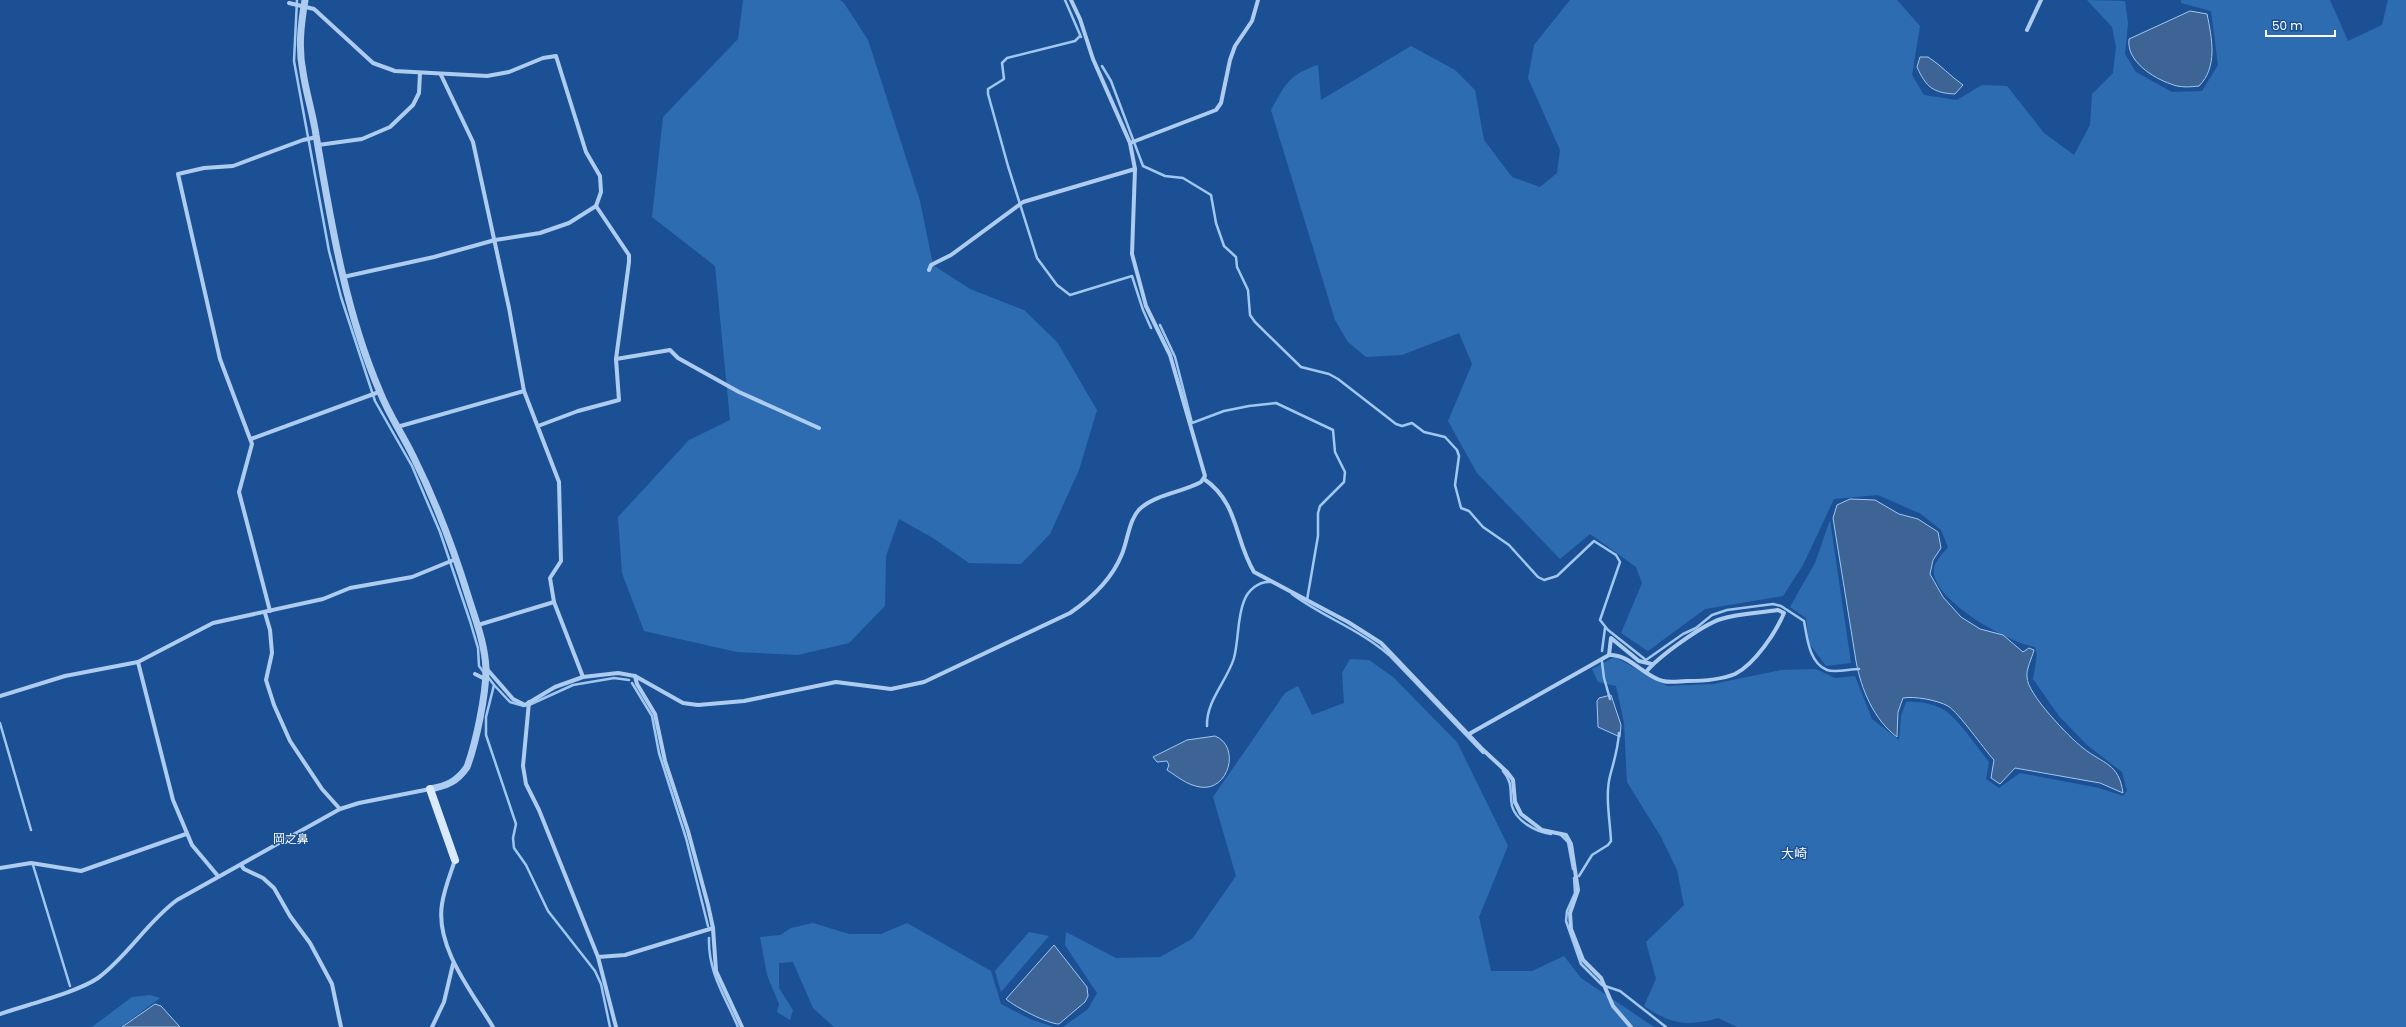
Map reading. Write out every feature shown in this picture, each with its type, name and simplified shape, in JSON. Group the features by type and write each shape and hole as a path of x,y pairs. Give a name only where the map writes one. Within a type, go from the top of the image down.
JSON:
{"main road":[{"path":"430,789 455,860"}],"street":[{"path":"1071,0 1080,19 1093,59 1134,141 1135,169 1132,254 1146,306 1170,355 1204,479 1216,487 1233,514 1254,572 1348,622 1381,643 1513,780 1515,802 1521,814 1534,826 1542,830 1561,832 1569,839 1578,890 1570,913 1571,929 1583,960 1605,986 1613,1006 1632,1027"},
{"path":"1134,141 1216,110 1220,103 1235,46 1252,21 1258,0"},
{"path":"2027,30 2041,0"},
{"path":"0,1014 81,986 98,978 164,910 218,876 241,865 340,810 360,803 450,784 462,775 467,767 476,734 485,674 478,625 452,560 426,482 378,392 342,277 327,207 316,140 302,71 301,30 298,3 314,9 373,63 395,71 441,75 498,74 543,58 556,56 586,152 600,176 601,192 596,206 569,224 540,233 495,240 434,257 342,277"},
{"path":"270,611 239,492 252,449 251,439 220,359 178,174 204,168 233,166 306,139 362,139 390,127 413,105 419,93 420,73"},
{"path":"441,75 473,142 495,240 524,391 560,487 561,562 550,578 554,602 583,678"},
{"path":"929,270 931,265 951,255 1020,204 1135,169"},
{"path":"538,426 578,411 619,400 616,359 630,262 629,255 596,206"},
{"path":"616,359 670,350 678,358 739,392 819,428"},
{"path":"397,427 524,391"},
{"path":"251,439 378,392"},
{"path":"475,674 485,674 516,701 524,704 530,704 555,687 583,678 618,673 635,676 684,702 698,705 744,701 836,682 892,689 924,682 1056,620 1083,604 1107,581 1116,567 1135,516 1142,507 1198,484 1204,479"},
{"path":"0,696 65,676 138,662 213,623 265,613 323,599 350,588 412,577 452,560"},
{"path":"478,625 554,602"},
{"path":"1469,734 1609,655 1616,655 1646,672 1662,681 1709,681 1734,674 1742,670 1777,630 1784,613 1778,610 1722,618 1679,644 1652,664 1646,672"},
{"path":"265,613 270,630 272,653 266,680 274,705 290,741 322,790 340,810"},
{"path":"1609,655 1611,638 1639,660 1652,664"},
{"path":"138,662 173,800 186,834 192,845 218,876"},
{"path":"635,676 637,684 657,719 665,761 688,831 713,928 716,972 742,1027"},
{"path":"530,704 523,766 526,784 539,810 598,957 616,1027"},
{"path":"0,868 31,862 81,871 186,834"},
{"path":"455,860 441,911 444,934 453,963 493,1027"},
{"path":"241,865 274,888 290,916 310,943 332,984 341,1027"},
{"path":"598,957 625,955 713,928"},
{"path":"432,1027 444,1002 453,963"}],"shaded area":[{"path":"743,0 840,0 844,3 868,40 920,201 933,265 970,289 1024,310 1057,342 1097,410 1079,470 1050,534 1021,564 969,563 933,538 899,519 886,556 885,606 849,643 798,655 737,652 644,631 622,573 618,517 689,440 730,420 715,266 652,217 663,117 738,39"},
{"path":"1570,0 1897,0 1920,26 1912,75 1924,95 1957,100 1982,85 2007,86 2044,133 2074,155 2090,125 2092,94 2113,73 2116,47 2112,27 2087,0 2125,1 2128,23 2125,54 2136,72 2172,92 2202,91 2218,65 2211,11 2181,3 2181,0 2330,0 2348,41 2382,25 2388,0 2406,0 2406,1027 1737,1027 1718,1018 1688,1023 1671,1020 1644,1006 1656,979 1646,942 1684,905 1677,870 1661,837 1627,782 1624,722 1616,686 1598,682 1592,669 1615,657 1667,686 1713,684 1781,670 1816,669 1835,678 1855,676 1872,719 1899,740 1901,716 1906,702 1927,704 1943,709 1947,712 1963,729 1989,762 1986,779 1999,788 2020,773 2099,788 2123,796 2127,791 2122,772 2087,745 2059,716 2033,679 2037,655 2035,647 2009,638 1976,620 1961,609 1939,586 1934,574 1934,566 1948,547 1941,530 1921,514 1878,495 1834,499 1803,565 1783,596 1705,609 1648,651 1621,633 1642,583 1636,567 1590,534 1560,559 1477,473 1448,421 1472,364 1459,333 1402,355 1366,357 1348,342 1335,320 1271,110 1285,87 1300,73 1318,65 1321,100 1411,46 1455,70 1475,90 1484,140 1512,177 1540,187 1557,173 1560,150 1528,78 1534,45"},
{"path":"2190,11 2207,14 2212,42 2211,61 2209,70 2199,86 2181,87 2156,78 2142,68 2132,54 2129,47 2129,39"},
{"path":"1920,57 1928,57 1963,85 1955,94 1941,92 1931,88 1924,80 1917,67"},
{"path":"1850,499 1875,500 1899,514 1918,519 1938,532 1941,548 1933,560 1930,574 1943,597 1961,617 1980,629 2003,635 2023,652 2029,648 2034,650 2028,667 2027,677 2034,694 2059,725 2083,748 2114,770 2121,783 2123,793 2100,783 2015,768 2000,784 1991,778 1994,760 1953,710 1948,706 1932,700 1903,698 1898,712 1897,737 1889,730 1875,713 1865,693 1856,661 1833,518 1837,505"},
{"path":"1830,520 1851,663 1826,666 1809,643 1806,618 1790,607 1815,563"},
{"path":"1350,659 1369,660 1393,677 1457,742 1508,846 1479,917 1491,971 1532,971 1564,956 1581,978 1654,1027 1063,1027 1088,1009 1097,993 1065,945 1066,932 1116,958 1160,957 1192,939 1236,876 1213,797 1285,693 1298,686 1312,715 1344,703 1342,673"},
{"path":"1611,695 1621,725 1620,737 1598,727 1597,701 1599,698"},
{"path":"1215,736 1223,741 1228,749 1229,758 1228,767 1224,776 1218,783 1210,787 1200,787 1187,783 1167,770 1169,765 1167,761 1157,762 1153,757 1187,740"},
{"path":"813,923 849,934 881,934 907,923 991,971 1001,1004 1030,1019 1054,1027 834,1027 813,1008 793,962 779,963 779,988 793,1010 790,1020 777,1012 779,1004 767,975 760,937 780,935 791,928"},
{"path":"1029,932 1049,936 1001,992 995,971"},
{"path":"1054,945 1087,987 1088,996 1085,1002 1059,1024 1047,1021 1032,1014 1006,999"},
{"path":"150,995 160,998 121,1027 92,1027 132,997"},
{"path":"155,1004 161,1006 180,1027 122,1027"}],"waterway":[{"path":"297,0 294,61 329,251 341,297 375,401 412,466 440,532 478,648 479,666 485,674"},
{"path":"1065,0 1081,37"},
{"path":"1080,36 1075,41 1007,58 1002,63 1004,79 988,89 988,94 1008,166 1037,258 1057,285 1070,295 1132,276 1143,310 1151,328"},
{"path":"1102,66 1111,81 1143,166 1165,176 1183,178 1211,195 1216,223 1224,246 1236,257 1237,267 1248,290 1250,315 1255,322 1301,367 1329,374 1338,379 1396,424 1402,426 1412,423 1424,432 1445,437 1457,450 1459,456 1455,485 1461,508 1469,511 1483,527 1509,545 1538,577 1544,580 1557,576 1594,541 1616,555 1620,562 1600,620 1608,630 1646,660 1683,634 1696,628 1712,615 1727,610 1773,604 1781,606 1804,621 1810,649 1816,662 1821,667 1834,671 1859,669"},
{"path":"1160,325 1175,357 1192,423 1224,411 1276,403 1333,430 1335,452 1345,472 1344,482 1320,506 1318,513 1318,536 1307,600"},
{"path":"1207,726 1213,700 1234,658 1240,614 1244,601 1248,593 1254,587 1262,583 1270,582"},
{"path":"1292,594 1316,610 1366,638 1389,655 1483,753"},
{"path":"1602,651 1605,628"},
{"path":"1602,662 1604,678 1610,699"},
{"path":"488,677 494,685 486,717 486,735 516,824 513,838 514,848 526,865 548,911 595,971 601,984 610,1027"},
{"path":"529,705 573,685 614,678 629,680"},
{"path":"632,683 652,716 659,753 686,838 708,926"},
{"path":"494,685 510,702 524,706"},
{"path":"0,723 31,830"},
{"path":"1579,876 1592,855 1608,845 1611,841 1608,792 1619,733"},
{"path":"1503,771 1509,780 1511,801 1514,811 1527,825 1539,831 1551,834"},
{"path":"1561,835 1568,842 1573,869"},
{"path":"33,865 70,986"},
{"path":"1574,878 1575,893 1567,911 1566,921 1581,964 1602,985 1620,991 1666,1027"},
{"path":"709,938 709,951 714,973 738,1027"}],"district":[{"name":"岡之鼻","path":"291,838"},
{"name":"大崎","path":"1794,853"}]}
